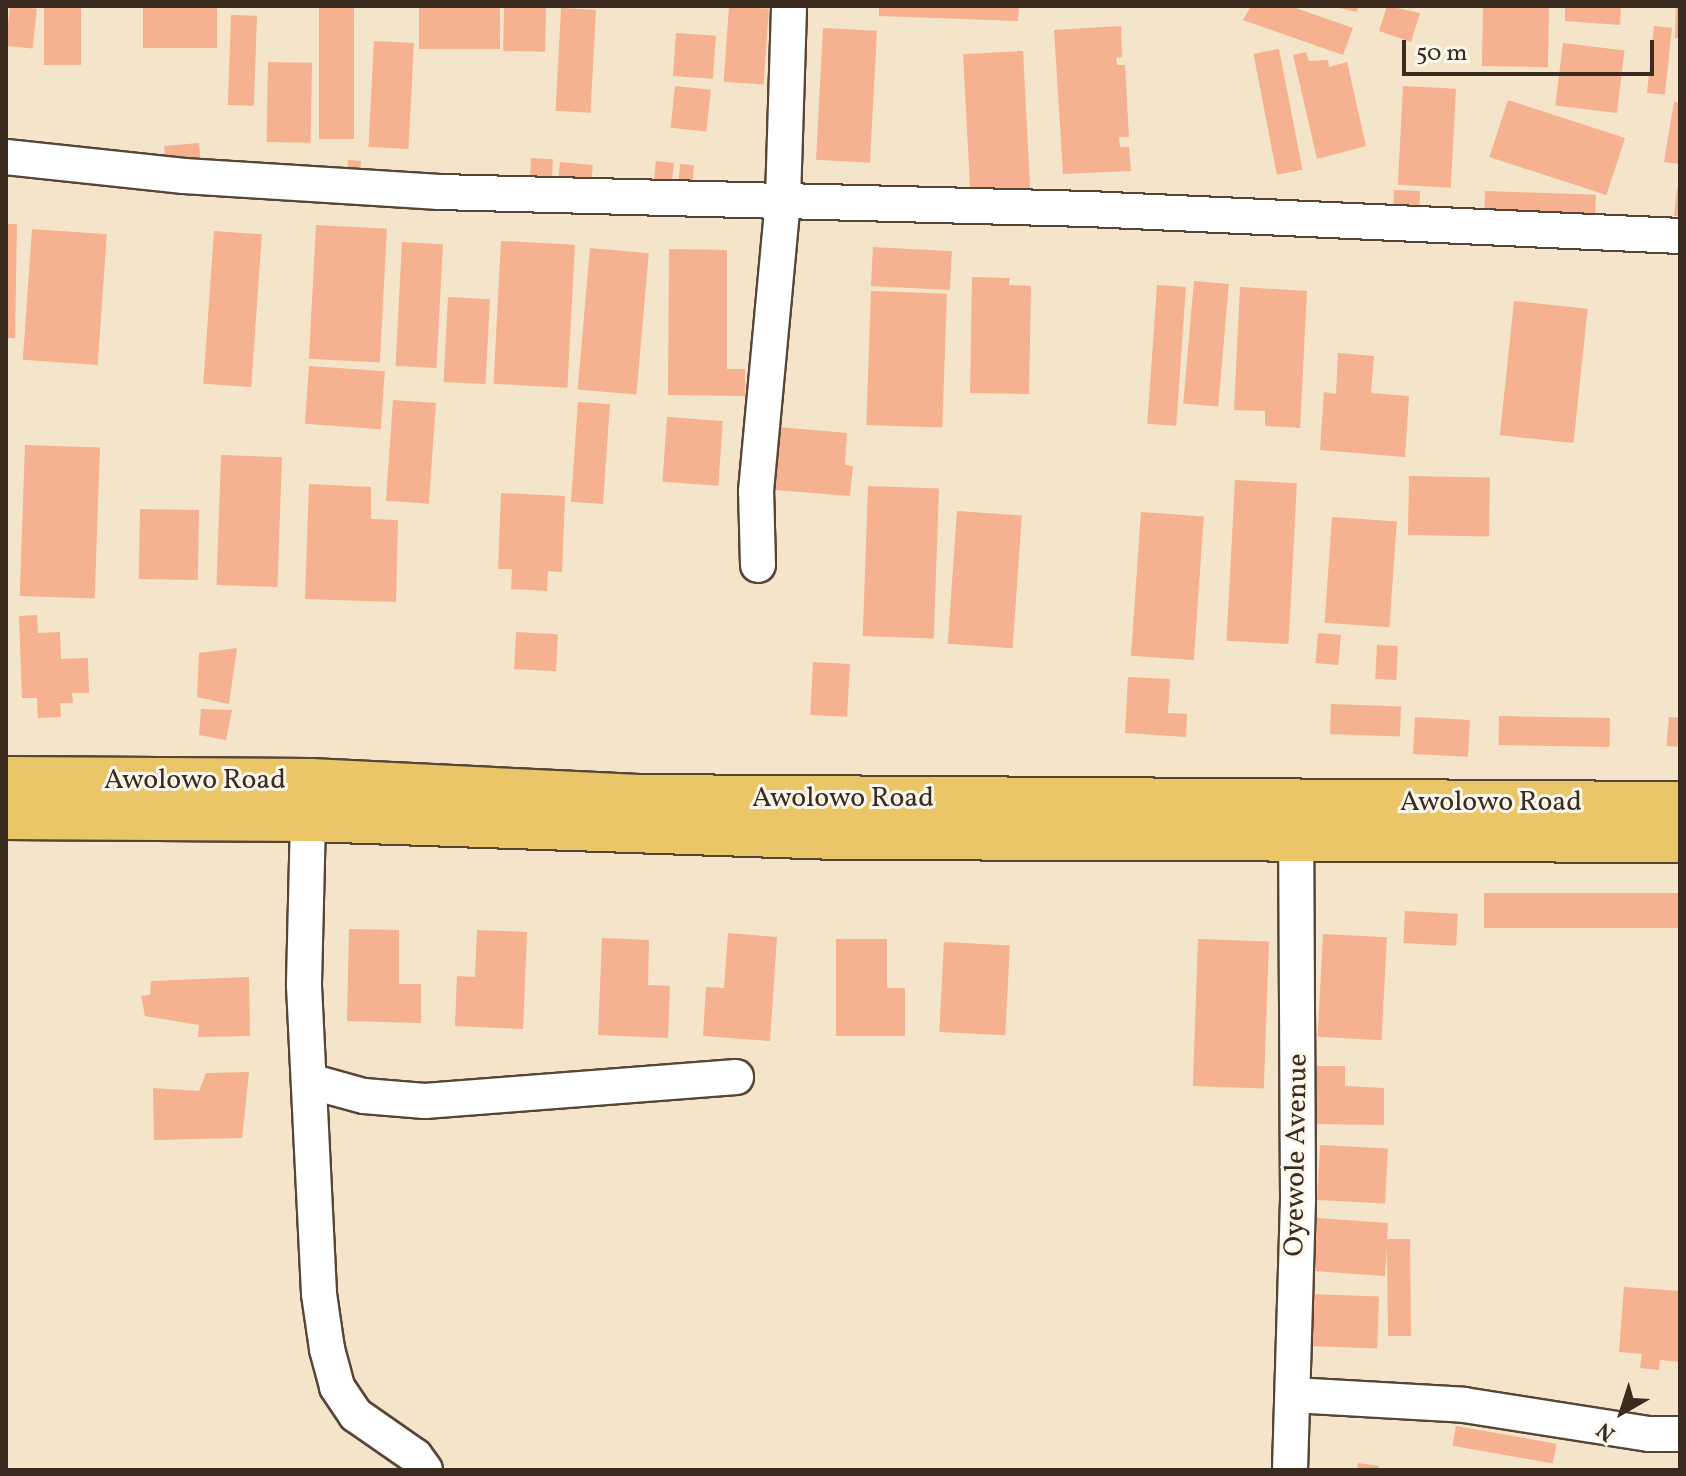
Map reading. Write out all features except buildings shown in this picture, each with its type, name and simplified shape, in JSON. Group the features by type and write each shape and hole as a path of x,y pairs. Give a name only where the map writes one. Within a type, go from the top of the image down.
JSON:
{"main road":[{"name":"Awolowo Road","path":"6,779 310,781 639,797 1680,804"},
{"name":"Awolowo Road","path":"6,817 308,819 838,837 1680,840"}],"street":[{"path":"758,565 756,491 783,199 789,6"},
{"path":"6,157 184,176 439,192 783,199 1680,236"},
{"path":"308,819 304,986 319,1294 337,1387 356,1415 415,1456 425,1470"},
{"name":"Oyewole Avenue","path":"1290,1470 1300,937 1296,840"},
{"path":"309,1081 364,1096 425,1101 736,1077"},
{"path":"1293,1395 1464,1405 1649,1434 1680,1434"}]}
